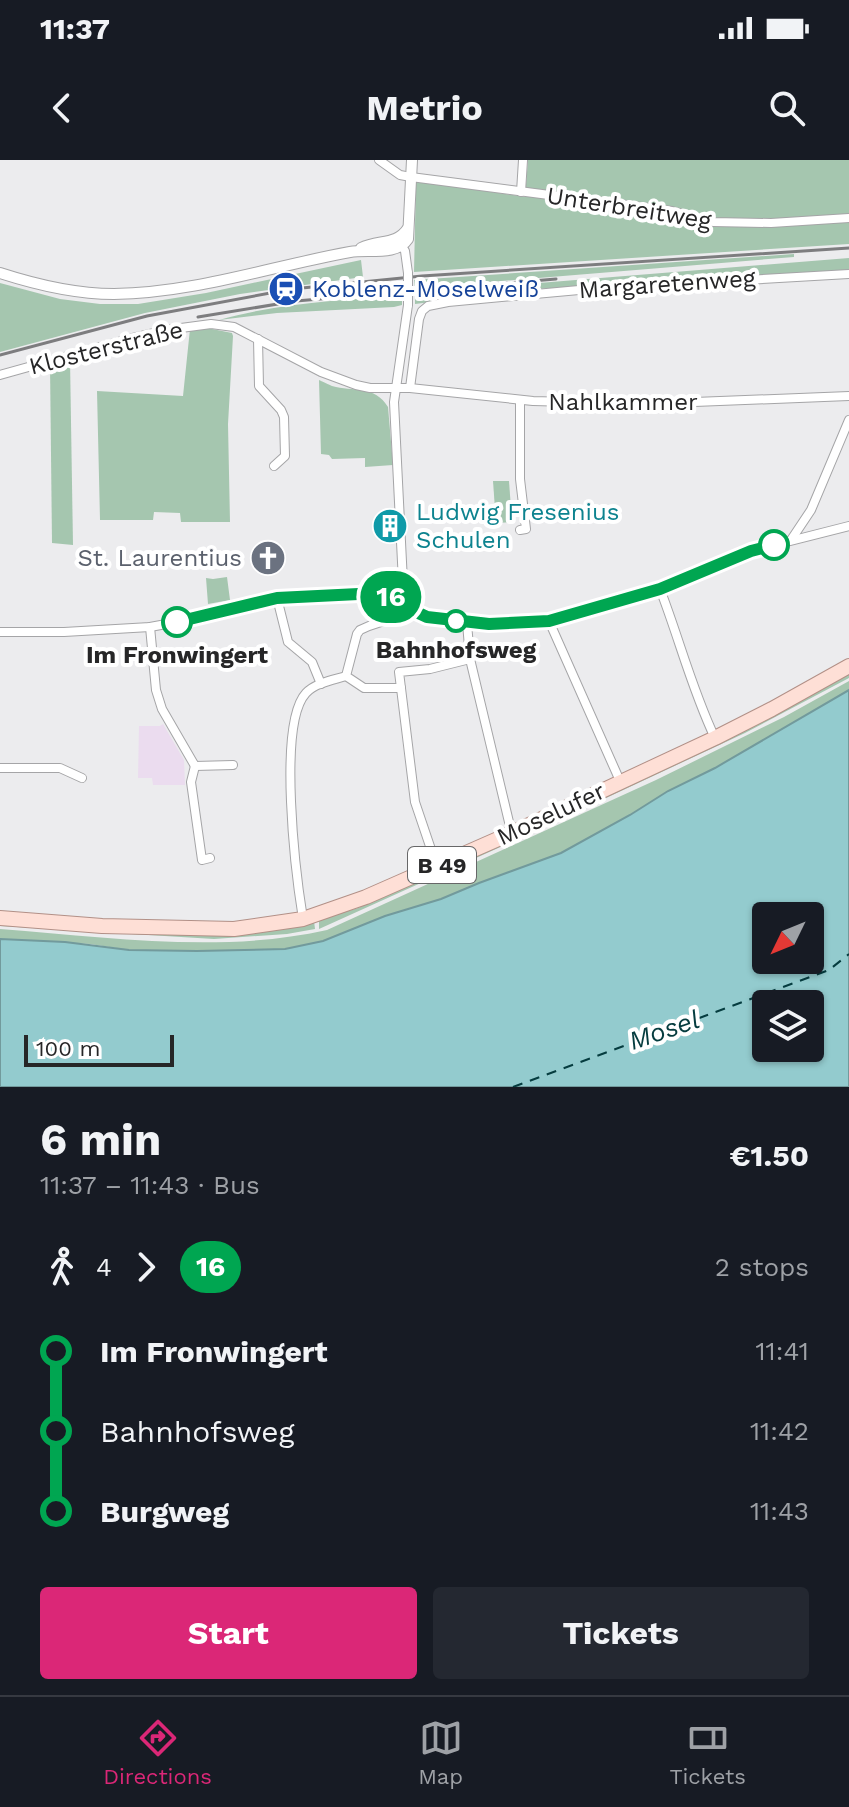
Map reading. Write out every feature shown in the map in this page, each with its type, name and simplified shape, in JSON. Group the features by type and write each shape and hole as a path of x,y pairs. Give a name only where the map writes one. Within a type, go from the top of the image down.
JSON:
{"main road":[{"name":"Moselufer","path":"0,918 132,927 234,929 303,919 334,910 437,867 715,738 849,666"}],"street":[{"path":"379,160 400,175 411,177"},
{"path":"0,273 54,288 130,294 172,289 354,251 394,249 408,239 412,160"},
{"path":"521,192 523,160"},
{"name":"Unterbreitweg","path":"411,177 672,211 713,222 771,223 849,218"},
{"path":"346,676 360,630 395,616 404,602 394,402 408,305 408,273 400,242"},
{"name":"Margaretenweg","path":"410,388 419,319 424,309 433,304 590,289 849,274"},
{"name":"Klosterstraße","path":"0,375 136,337 211,324 234,327 321,372 356,385 397,388"},
{"path":"258,339 259,386 284,417 285,456 274,466"},
{"name":"Nahlkammer","path":"397,388 520,400 644,404 849,396"},
{"path":"520,400 520,479 526,529 520,530"},
{"path":"791,540 811,510 849,420"},
{"path":"0,632 150,627 277,598 379,593 404,602 424,617 497,624 549,621 660,589 751,551 849,526"},
{"path":"660,589 715,738"},
{"path":"277,598 288,642 312,662 321,684"},
{"path":"549,621 620,781"},
{"path":"467,623 470,659 514,832"},
{"path":"150,627 156,690 162,709 195,766 191,782 202,860 210,858"},
{"path":"437,867 415,802 399,672 430,669 470,659"},
{"path":"303,919 290,789 290,756 299,703 308,690 346,676"},
{"path":"346,676 364,688 401,688"},
{"path":"195,766 233,765"},
{"path":"0,768 60,768 82,778"}],"shaded area":[{"path":"163,724 184,760 185,785 153,785 152,778 138,778 139,726"}],"green space":[{"path":"528,160 849,160 849,244 414,272 416,180 525,197"},
{"path":"794,254 794,257 415,288 414,280"},
{"path":"849,258 849,271 535,289 415,304 415,293"},
{"path":"361,260 363,277 240,294 145,313 0,352 0,283 60,299 100,304 138,304"},
{"path":"402,296 402,305 394,307 277,313 219,320 287,306"},
{"name":"St. Laurentius","path":"207,328 232,333 233,336 228,424 230,522 181,522 180,513 154,512 153,520 100,520 97,391 183,396 190,329"},
{"path":"70,359 73,545 52,543 50,364"},
{"path":"319,380 332,386 370,392 383,400 388,407 393,465 365,467 365,458 332,459 329,455 321,454"},
{"path":"493,481 509,481 512,522 496,523"},
{"path":"227,577 230,600 208,604 206,578"},
{"path":"849,672 849,678 745,733 510,843 509,840"},
{"path":"849,681 849,690 561,853 323,941 285,949 220,951 129,950 90,944 0,939 0,929 164,942 246,941 327,930 656,780"},
{"path":"505,841 507,844 319,929 319,920 358,908"},
{"path":"314,921 315,929 214,939 0,926 0,923 224,935 260,933"}],"water":[{"name":"Mosel","path":"849,690 849,1087 0,1087 0,939 65,942 129,950 197,951 285,949 323,941 561,853 668,791 715,768"}],"ferry route":[{"path":"513,1087 829,970 849,954"}],"railway":[{"path":"0,355 147,316 292,289 422,276 849,248"},
{"path":"198,317 296,301 556,279"}],"bus line":[{"name":"16","path":"177,622 277,598 379,593 404,602 424,617 489,624 549,621 660,589 751,551 774,545"}],"place":[{"name":"Koblenz-Moselweiß","path":"286,289"},
{"name":"Ludwig Fresenius Schulen","path":"390,526"},
{"name":"St. Laurentius","path":"268,558"},
{"name":"Bahnhofsweg","path":"456,621"},
{"name":"Im Fronwingert","path":"177,622"}]}
